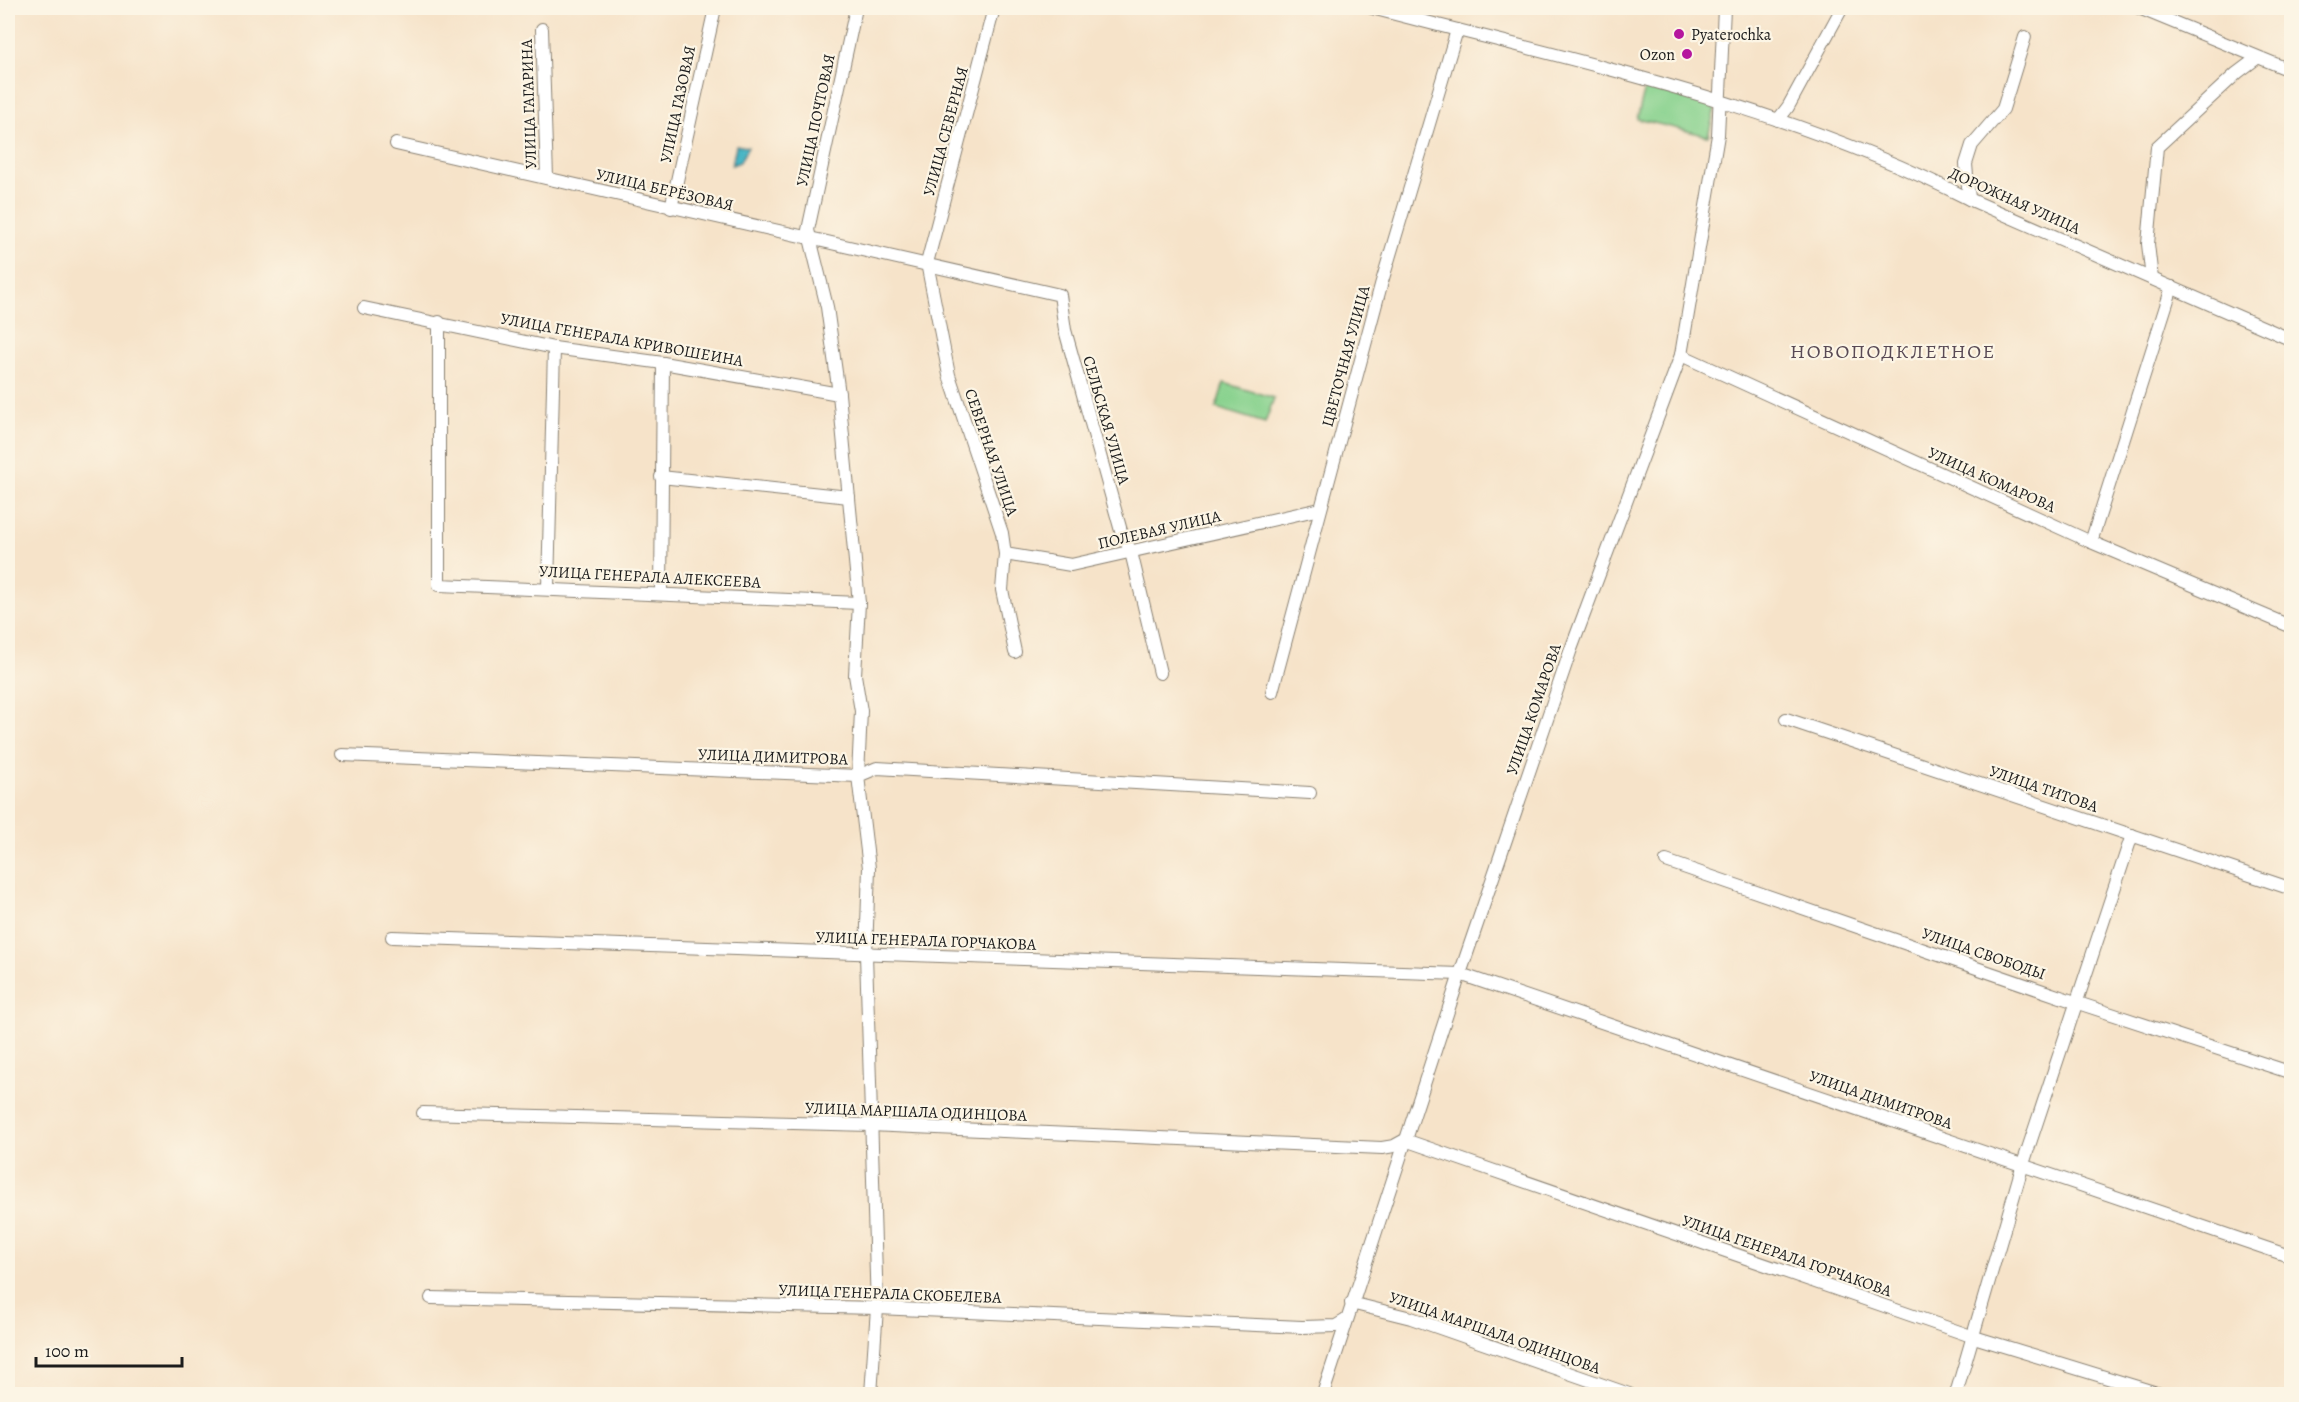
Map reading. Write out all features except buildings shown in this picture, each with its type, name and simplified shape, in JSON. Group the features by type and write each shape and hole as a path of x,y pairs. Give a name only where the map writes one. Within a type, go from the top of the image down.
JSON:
{"street":[{"name":"УЛИЦА ГАЗОВАЯ","path":"671,208 715,8"},
{"name":"УЛИЦА ПОЧТОВАЯ","path":"856,8 811,219 810,239 827,307 839,394 859,603 855,675 861,711 858,776 869,868 866,954 877,1308 871,1395"},
{"name":"УЛИЦА СЕВЕРНАЯ","path":"927,263 994,8"},
{"name":"ДОРОЖНАЯ УЛИЦА","path":"1372,8 1720,100 1778,120 1919,174 1969,199 2292,340"},
{"name":"УЛИЦА КОМАРОВА","path":"1323,1395 1351,1303 1460,974 1570,652 1681,355 1718,135 1720,100 1718,86 1724,8"},
{"path":"1778,120 1788,107 1842,8"},
{"path":"2139,8 2292,71"},
{"name":"УЛИЦА ГАГАРИНА","path":"542,29 547,178"},
{"name":"ЦВЕТОЧНАЯ УЛИЦА","path":"1272,692 1381,285 1457,30"},
{"path":"1969,199 1966,164 1972,145 2003,109 2025,37"},
{"path":"2152,279 2148,244 2157,147 2236,73 2257,58"},
{"name":"УЛИЦА БЕРЁЗОВАЯ","path":"396,144 671,208 1060,294"},
{"name":"СЕВЕРНАЯ УЛИЦА","path":"927,263 949,375 975,457 990,491 1002,533 1005,554 1002,590 1015,652"},
{"path":"2091,542 2172,287"},
{"name":"СЕЛЬСКАЯ УЛИЦА","path":"1060,294 1068,341 1121,531 1131,552 1160,673"},
{"name":"УЛИЦА ГЕНЕРАЛА КРИВОШЕИНА","path":"364,308 554,348 663,363 839,394"},
{"name":"УЛИЦА ГЕНЕРАЛА АЛЕКСЕЕВА","path":"439,322 439,585 661,592 859,603"},
{"path":"548,588 554,348"},
{"name":"УЛИЦА КОМАРОВА","path":"1681,355 2091,542 2292,627"},
{"path":"661,592 663,363"},
{"path":"661,477 849,497"},
{"name":"ПОЛЕВАЯ УЛИЦА","path":"1005,554 1064,566 1320,509"},
{"name":"УЛИЦА ТИТОВА","path":"1786,719 2292,888"},
{"name":"УЛИЦА ДИМИТРОВА","path":"342,755 858,776 877,768 1310,793"},
{"path":"1956,1395 2023,1164 2132,835"},
{"name":"УЛИЦА СВОБОДЫ","path":"1666,861 2078,1003 2292,1073"},
{"name":"УЛИЦА ГЕНЕРАЛА ГОРЧАКОВА","path":"392,937 1460,974"},
{"name":"УЛИЦА ДИМИТРОВА","path":"1460,974 2292,1257"},
{"name":"УЛИЦА МАРШАЛА ОДИНЦОВА","path":"423,1113 870,1125 1382,1148 1394,1146 1405,1140"},
{"name":"УЛИЦА ГЕНЕРАЛА ГОРЧАКОВА","path":"1405,1140 1974,1337 2160,1395"},
{"name":"УЛИЦА ГЕНЕРАЛА СКОБЕЛЕВА","path":"431,1298 877,1308 1302,1327 1336,1326 1346,1320"},
{"name":"УЛИЦА МАРШАЛА ОДИНЦОВА","path":"1351,1303 1411,1318 1629,1395"}],"green space":[{"path":"1645,88 1716,105 1708,136 1637,119"},
{"path":"1224,383 1274,398 1265,423 1216,408"}],"water":[{"path":"736,145 748,147 740,162 732,165"}],"place":[{"name":"Pyaterochka","path":"1679,34"},
{"name":"Ozon","path":"1687,54"}],"district":[{"name":"НОВОПОДКЛЕТНОЕ","path":"1893,351"}]}
